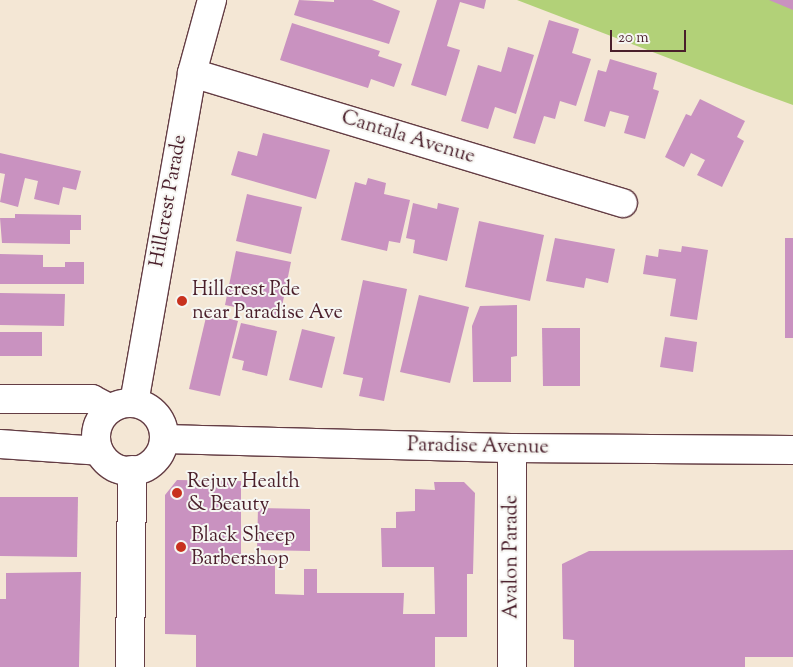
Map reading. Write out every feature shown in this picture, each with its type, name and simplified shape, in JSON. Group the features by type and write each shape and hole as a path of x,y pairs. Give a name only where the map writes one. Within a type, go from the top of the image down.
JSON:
{"street":[{"name":"Hillcrest Parade","path":"123,406 192,72 212,0"},
{"name":"Cantala Avenue","path":"192,72 623,203"},
{"path":"0,399 92,399 123,406 144,406 159,419 164,439 157,457 142,468 132,470 113,466 100,451 96,432 104,415 123,406"},
{"name":"Paradise Avenue","path":"164,439 512,448 793,450"},
{"path":"0,444 100,451"},
{"name":"Avalon Parade","path":"512,448 512,667"},
{"path":"130,667 132,470"}],"green space":[{"path":"517,0 793,0 793,105 757,92"}],"building":[{"path":"299,0 334,2 334,0 372,0 400,11 389,44 294,15"},
{"path":"437,0 486,0 484,9 460,2 447,46 460,50 446,96 411,85"},
{"path":"769,0 793,0 793,10"},
{"path":"549,20 579,29 572,53 591,59 576,106 560,101 555,119 544,116 535,144 513,138"},
{"path":"292,23 380,51 378,56 402,64 394,87 371,79 368,88 280,60"},
{"path":"508,47 534,55 516,114 495,107 488,129 461,121 478,65 501,72"},
{"path":"610,59 657,73 653,89 659,91 645,139 624,133 629,116 610,111 605,127 584,121 598,70 606,72"},
{"path":"700,99 745,121 737,137 744,141 722,187 697,175 705,160 691,153 684,167 665,157 686,114 691,116"},
{"path":"263,133 330,150 316,199 231,175 238,151 257,156"},
{"path":"0,153 81,171 76,190 63,187 59,205 34,199 38,181 25,178 18,207 0,202 5,174 0,173"},
{"path":"368,178 386,183 384,194 410,200 400,243 389,241 387,251 341,240 355,182 366,185"},
{"path":"247,194 302,207 291,254 236,241"},
{"path":"413,203 437,209 438,203 459,208 447,261 413,253 415,240 406,238"},
{"path":"15,214 81,215 81,230 70,230 70,244 2,243 0,218 15,218"},
{"path":"479,221 544,235 530,301 465,287"},
{"path":"555,238 615,249 608,283 586,278 584,288 546,281"},
{"path":"785,238 793,238 793,338 785,338"},
{"path":"682,246 708,250 697,320 670,316 676,279 643,274 646,255 658,257 659,249 681,252"},
{"path":"236,251 291,262 280,316 225,305"},
{"path":"0,254 43,255 43,267 65,267 65,262 84,262 84,284 0,284"},
{"path":"363,280 407,289 384,401 359,396 363,378 343,374"},
{"path":"0,293 65,294 64,326 0,325"},
{"path":"419,295 469,307 450,383 400,372"},
{"path":"517,305 517,356 511,357 511,382 473,382 472,326 480,306"},
{"path":"207,313 238,321 220,396 189,389"},
{"path":"241,323 277,331 267,376 242,370 244,361 232,358"},
{"path":"542,328 580,328 580,386 543,386"},
{"path":"302,329 335,337 322,388 289,380"},
{"path":"0,332 42,332 42,356 0,356"},
{"path":"665,337 697,342 693,372 660,367"},
{"path":"177,480 241,481 241,555 275,556 275,594 304,595 304,569 317,569 317,593 404,593 403,614 435,614 434,567 382,567 381,528 396,528 396,512 415,511 415,489 435,490 434,482 464,482 475,493 473,574 467,574 467,637 435,637 435,667 196,667 196,635 165,634 165,495"},
{"path":"0,497 78,497 77,557 0,556"},
{"path":"258,508 310,509 310,551 257,550"},
{"path":"793,550 793,657 745,657 745,667 574,667 574,640 563,639 562,564 589,551"},
{"path":"81,572 79,667 0,667 0,599 6,599 6,573"}],"place":[{"name":"Hillcrest Pde near Paradise Ave","path":"182,301"},
{"name":"Rejuv Health & Beauty","path":"177,493"},
{"name":"Black Sheep Barbershop","path":"181,547"}]}
